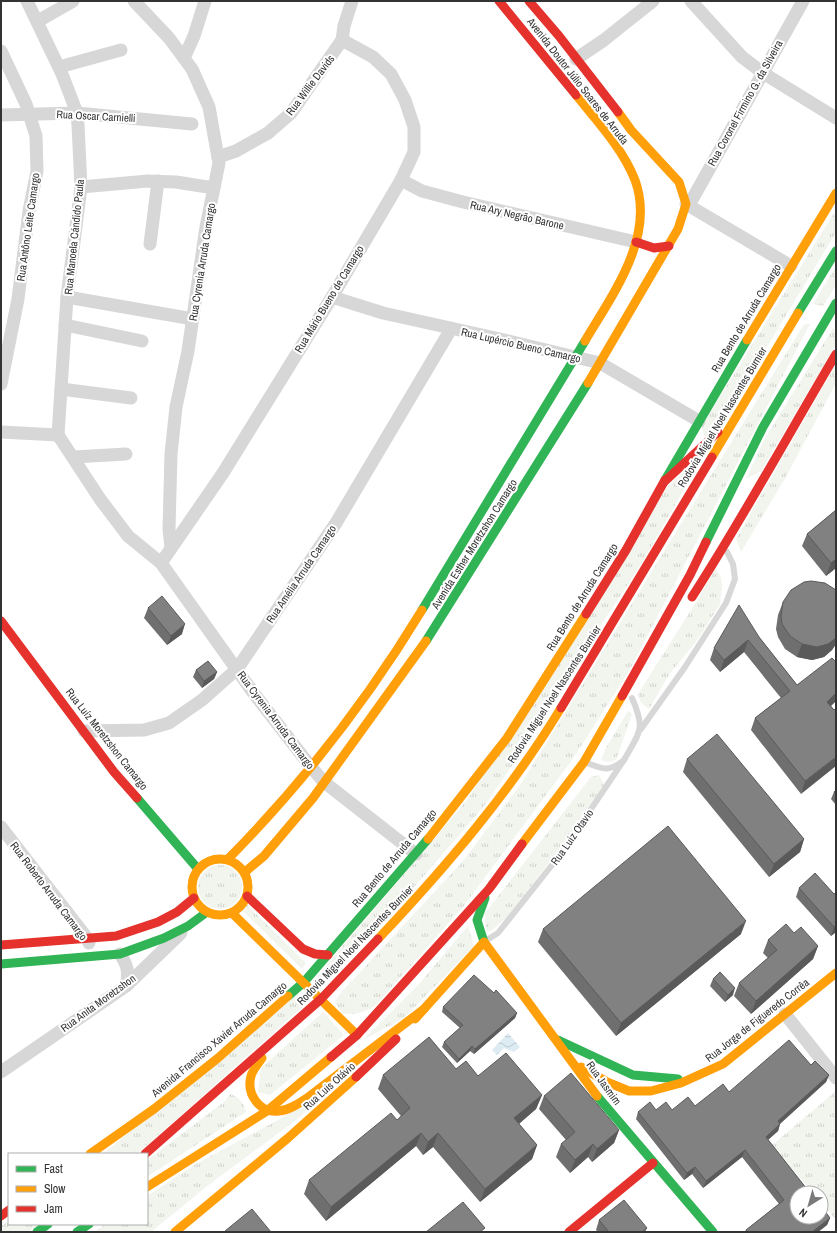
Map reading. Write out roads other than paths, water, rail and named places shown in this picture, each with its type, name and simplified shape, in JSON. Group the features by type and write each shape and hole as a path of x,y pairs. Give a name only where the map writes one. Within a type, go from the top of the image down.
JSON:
{"main road":[{"name":"Avenida Doutor Júlio Soares de Arruda","path":"499,1 541,50 614,144 634,180 638,191 638,226"},
{"name":"Avenida Doutor Júlio Soares de Arruda","path":"529,1 631,130 679,182 686,204"},
{"path":"655,168 667,169"},
{"path":"634,180 644,172"},
{"name":"Rua Bento de Arruda Camargo","path":"304,982 416,854 507,738 626,550 699,421 836,193"},
{"name":"Avenida Esther Moretzshon Camargo","path":"245,872 264,856 313,798 431,634 530,478 600,363 669,246 678,229 686,204"},
{"name":"Avenida Esther Moretzshon Camargo","path":"228,859 256,832 311,767 414,623 622,280 636,242 638,226"},
{"path":"636,242 654,248 669,246"},
{"name":"Rodovia Miguel Noel Nascentes Burnier","path":"146,1153 321,999 421,894 497,801 544,736 695,487 734,418 836,251"},
{"path":"148,1186 266,1111 357,1036 489,889 584,762 621,699 690,574 763,427 836,303"},
{"path":"791,325 809,315"},
{"path":"686,608 724,547 764,475 836,354"},
{"path":"665,481 734,418"},
{"name":"Rua Luíz Moretzshon Camargo","path":"1,621 114,772 198,869"},
{"path":"621,699 634,694"},
{"path":"228,859 234,862 245,872 248,880 247,896 242,906 232,913 219,915 207,912 199,906 194,898 192,888 193,878 198,869 204,863 211,860 228,859"},
{"name":"Rua Jasmim","path":"489,889 478,915 476,926 484,942 498,959 505,973 575,1064 605,1107 713,1232"},
{"path":"247,896 303,949 315,954 328,955"},
{"path":"1,945 116,936 158,922 177,912 194,898"},
{"path":"1,964 120,954 164,938 188,926 207,912"},
{"path":"232,913 304,982 357,1036"},
{"name":"Rua Luis Otávio","path":"175,1232 296,1132 365,1070 467,963 484,942"},
{"path":"467,963 482,961 505,973"},
{"name":"Rua Jorge de Figueredo Corrêa","path":"575,1064 614,1086 640,1093 649,1093 704,1076 723,1064 836,973"},
{"name":"Avenida Francisco Xavier Arruda Camargo","path":"91,1153 154,1109 218,1058 304,982"},
{"path":"290,1027 252,1070 249,1078 251,1091 257,1105 266,1111 285,1110 304,1100 424,1008"},
{"name":"Rua Jorge de Figueredo Corrêa","path":"554,1038 633,1075 689,1080"},
{"path":"605,1107 620,1070"},
{"path":"570,1232 653,1163"},
{"path":"37,1232 47,1225"},
{"path":"77,1232 88,1225"}],"street":[{"name":"Rua Manoela Cándido Paula","path":"27,1 59,67 77,113 81,187 67,297 58,435"},
{"path":"38,21 73,1"},
{"name":"Rua Cyrenia Arruda Camargo","path":"134,1 169,38 192,69 209,108 218,157 193,319 176,407 171,454 169,529 171,548"},
{"path":"184,58 194,36 205,1"},
{"name":"Rua Willie Davids","path":"218,157 236,151 268,133 292,113 342,40 344,26 352,1"},
{"path":"576,59 604,40 653,1"},
{"path":"691,1 742,57 836,118"},
{"name":"Rua Coronel Firmino G. da Silveira","path":"686,204 693,198 803,1"},
{"name":"Rua Mário Bueno de Camargo","path":"161,563 223,473 332,297 401,180 414,152 414,127 405,100 391,74 373,57 342,40"},
{"path":"59,67 121,50"},
{"name":"Rua Antôno Leite Camargo","path":"1,51 29,114 36,136 37,171 18,299 1,384"},
{"name":"Rua Oscar Carnielli","path":"1,115 77,113 192,124"},
{"path":"679,182 697,181 705,175"},
{"name":"Rua Ary Negrão Barone","path":"401,180 422,191 463,202 636,242"},
{"path":"150,244 158,181"},
{"path":"81,187 158,181 176,182 214,188"},
{"path":"686,204 791,266"},
{"path":"67,297 193,319"},
{"name":"Rua Lupércio Bueno Camargo","path":"332,297 383,313 600,363 699,421"},
{"path":"65,325 142,342"},
{"name":"Rua Amélia Arruda Camargo","path":"84,731 144,730 168,723 202,700 237,669 336,523 451,328"},
{"path":"61,388 130,398"},
{"path":"1,432 58,435"},
{"name":"Rua Cyrenia Arruda Camargo","path":"58,435 74,457 100,499 128,536 161,563 237,669 311,767 324,782 416,854"},
{"path":"74,457 126,454"},
{"name":"Rua Roberto Arruda Camargo","path":"1,827 87,938 95,956"},
{"name":"Rua Anita Moretzshon","path":"1,1072 126,986 188,926"},
{"path":"120,954 127,964 129,972 126,986"},
{"path":"785,1014 836,1078"}],"lane":[{"name":"Rua Luiz Otavio","path":"484,942 498,933 560,855 624,760 641,729 685,667 726,603 735,579 734,564 724,547"},
{"path":"634,694 640,716 641,729"},
{"path":"584,762 608,770 613,769 624,760"}],"water":[{"path":"508,1033 520,1047 514,1052 504,1048 497,1055 492,1050"}]}
